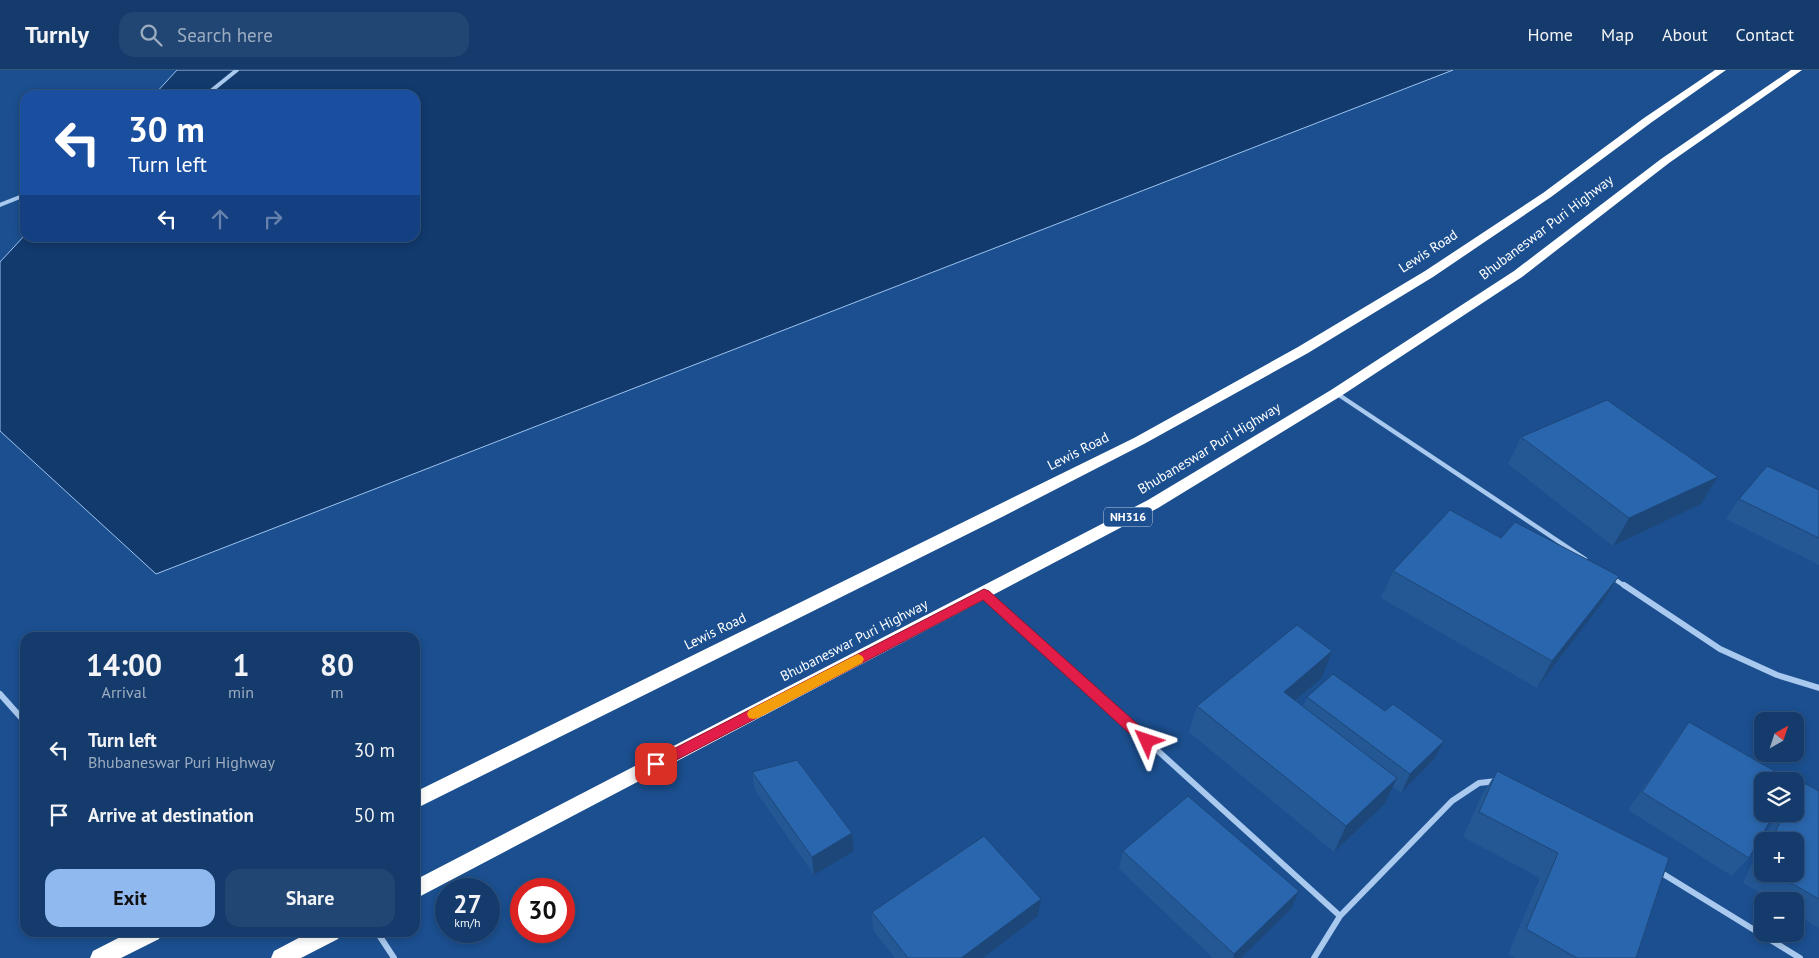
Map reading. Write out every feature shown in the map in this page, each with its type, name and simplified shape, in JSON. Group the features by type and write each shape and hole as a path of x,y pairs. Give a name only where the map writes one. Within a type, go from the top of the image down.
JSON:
{"highway":[{"name":"Lewis Road","path":"420,799 1140,441 1303,350 1429,274 1547,195 1648,120 1721,70"},
{"name":"Bhubaneswar Puri Highway","path":"420,887 1153,504 1336,393 1518,274 1665,161 1797,70"},
{"path":"100,958 142,937"},
{"path":"281,958 321,937"}],"street":[{"path":"212,90 237,70"},
{"path":"0,205 20,197"},
{"path":"1336,393 1589,562"},
{"path":"1605,573 1720,649 1777,675 1819,688"},
{"path":"984,594 1340,916"},
{"path":"0,694 20,716"},
{"path":"1314,958 1340,916 1452,801 1479,783 1503,781"},
{"path":"1656,869 1800,958"},
{"path":"380,937 394,958"}],"water":[{"path":"177,70 1453,70 156,574 0,431 0,262 20,240 20,242 420,242 420,90 159,90"}],"building":[{"path":"1607,400 1718,477 1629,518 1521,437"},
{"path":"1767,466 1819,490 1819,538 1739,499"},
{"path":"1450,510 1501,538 1515,522 1619,576 1552,661 1393,571"},
{"path":"1297,625 1332,651 1284,692 1397,778 1346,826 1197,706"},
{"path":"1333,674 1385,711 1393,704 1444,741 1410,774 1307,697"},
{"path":"1689,722 1754,759 1754,762 1759,762 1776,772 1754,772 1754,822 1769,822 1764,832 1754,832 1754,849 1749,858 1642,792"},
{"path":"797,760 852,833 812,857 752,772"},
{"path":"1497,771 1669,858 1636,958 1577,958 1526,929 1558,853 1479,812"},
{"path":"1804,783 1819,791 1819,899 1789,882 1804,882 1804,832 1775,832 1780,822 1804,822"},
{"path":"1188,796 1299,891 1234,954 1123,851"},
{"path":"984,836 1041,899 961,958 908,958 872,912"}],"slow traffic":[{"path":"753,714 858,659"}],"route":[{"path":"656,764 984,594 1147,741"}]}
